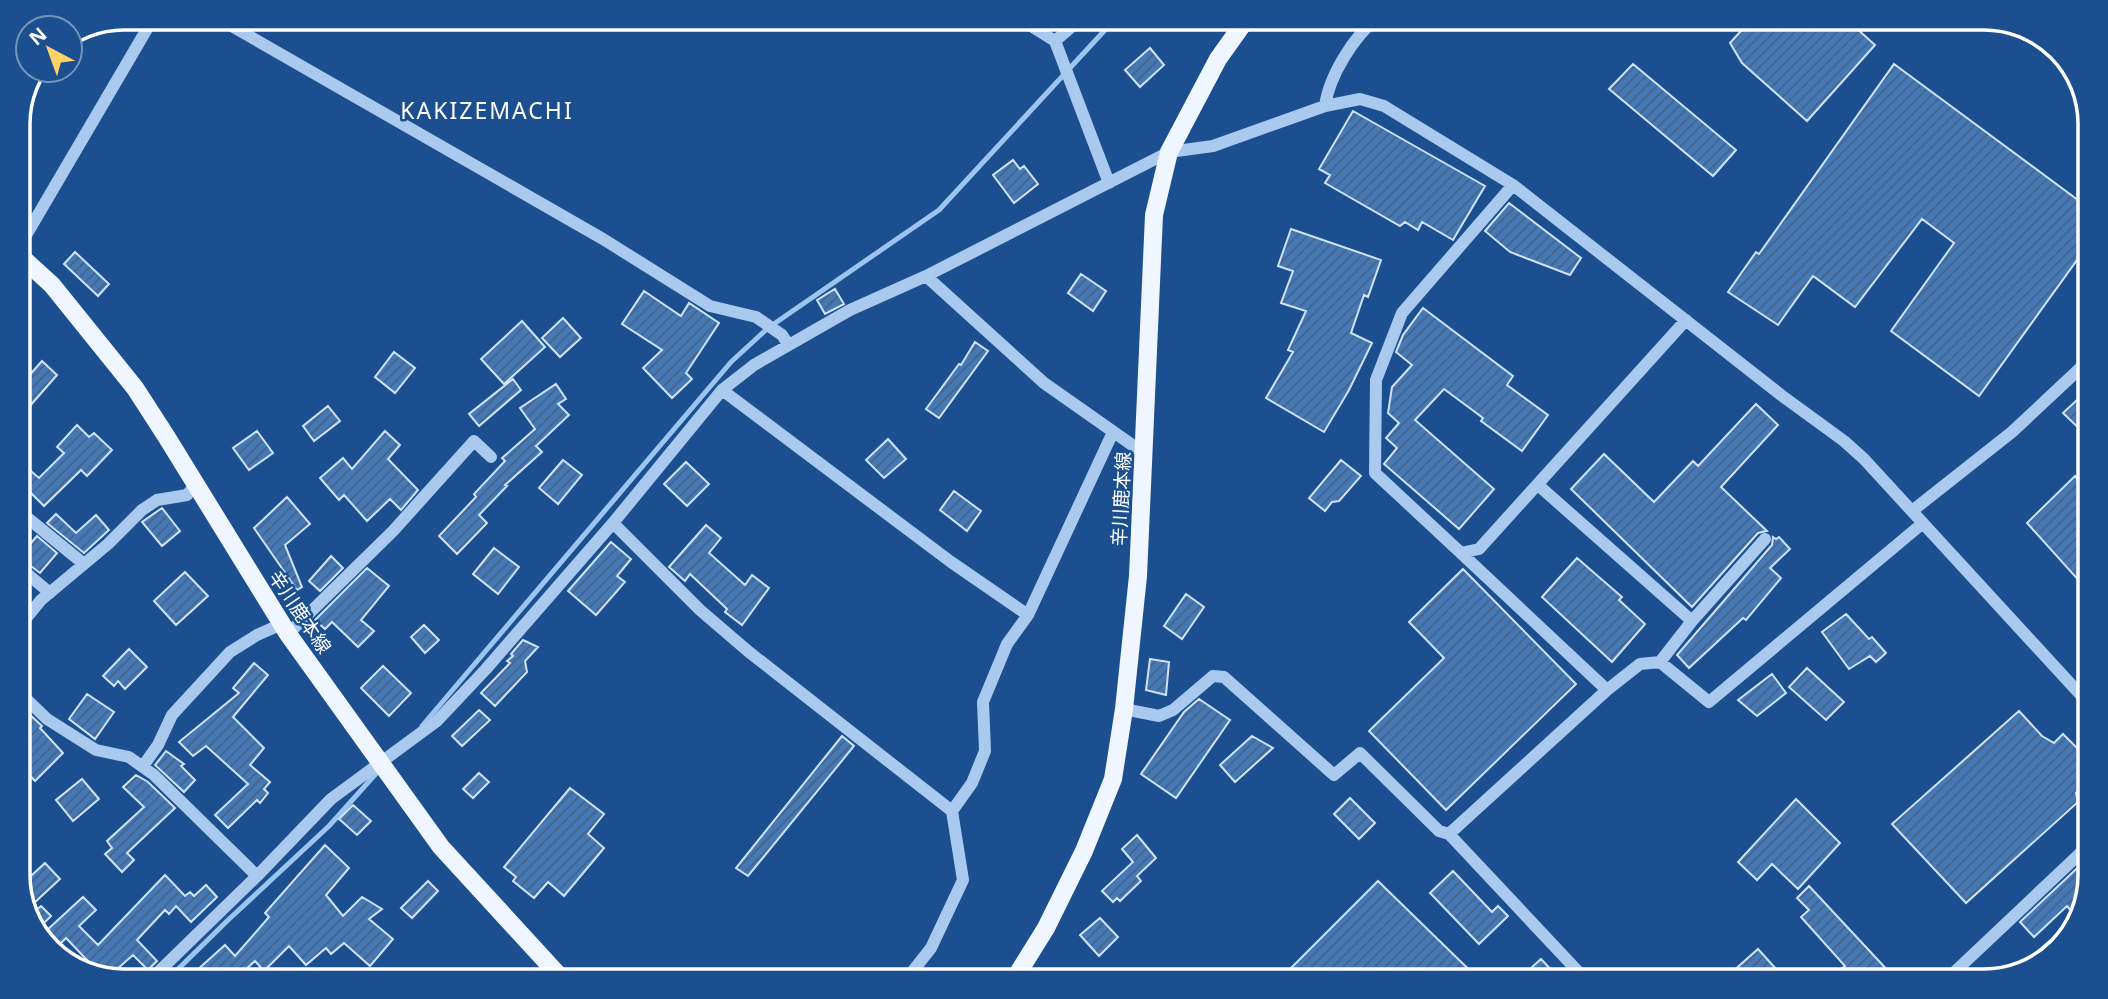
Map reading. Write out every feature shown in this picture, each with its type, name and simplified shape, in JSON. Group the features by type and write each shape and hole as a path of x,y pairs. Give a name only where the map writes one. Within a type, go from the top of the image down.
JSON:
{"main road":[{"name":"辛川鹿本線","path":"1021,969 1046,928 1084,851 1113,779 1124,709 1138,576 1154,215 1169,152 1218,59 1239,30"},
{"name":"辛川鹿本線","path":"30,265 52,285 135,388 285,629 380,765 441,847 552,969"}],"street":[{"path":"30,229 147,30"},
{"path":"237,30 603,239 710,306 756,317 782,335 788,344"},
{"path":"1037,30 1055,41 1109,183"},
{"path":"1055,41 1068,30"},
{"path":"1325,106 1327,87 1363,30"},
{"path":"162,969 331,799 437,720 486,669 613,523 722,390 754,365 850,310 926,276 1169,152 1213,146 1325,106 1360,99 1384,106 1513,185 1844,441 2078,692"},
{"path":"1513,185 1402,313 1377,380 1375,473 1607,690"},
{"path":"926,276 1044,383 1145,453"},
{"path":"1461,553 1479,549 1686,320"},
{"path":"1912,511 2012,432 2078,370"},
{"path":"722,390 951,562 1028,615"},
{"path":"952,811 972,783 985,751 983,702 1007,644 1028,615 1113,432"},
{"path":"143,766 158,745 172,715 230,652 257,635 285,629 393,531 474,441 491,457"},
{"path":"30,613 41,600 142,510 157,500 187,495 196,484"},
{"path":"1538,485 1692,621"},
{"path":"30,520 84,564"},
{"path":"613,523 700,610 749,652 952,811 963,880 931,948 915,969"},
{"path":"1449,834 1607,690 1640,664 1660,662 1709,702 1923,523"},
{"path":"1660,662 1692,621 1765,539"},
{"path":"30,576 50,593"},
{"path":"1124,709 1159,716 1172,710 1213,676 1224,677 1334,775 1360,753 1439,831 1449,834 1575,969"},
{"path":"30,703 47,719 96,750 129,757 143,766 257,876"},
{"path":"1959,969 2078,856"}],"building":[{"path":"1742,30 1858,30 1875,45 1807,121 1742,63 1730,43"},
{"path":"1150,48 1164,65 1140,87 1125,70"},
{"path":"1633,64 1736,150 1713,176 1609,89"},
{"path":"1894,64 2078,200 2078,259 1979,396 1891,331 1954,243 1922,219 1855,307 1813,276 1778,325 1728,292 1756,252 1759,254"},
{"path":"1353,111 1485,186 1453,240 1422,222 1418,230 1405,222 1400,226 1325,183 1330,175 1319,169"},
{"path":"1013,160 1020,169 1024,166 1038,184 1014,203 993,175"},
{"path":"1509,203 1581,258 1570,275 1510,252 1485,231"},
{"path":"1291,229 1381,260 1368,297 1364,295 1351,333 1372,343 1324,432 1266,398 1293,352 1288,350 1306,311 1281,303 1293,271 1278,266"},
{"path":"75,252 109,284 98,296 64,264"},
{"path":"1081,274 1106,291 1093,311 1068,293"},
{"path":"835,289 844,304 825,314 817,300"},
{"path":"644,291 681,316 689,303 719,323 686,373 692,379 672,398 643,368 662,350 622,324"},
{"path":"1423,308 1513,376 1507,385 1548,415 1522,451 1444,389 1415,420 1494,489 1459,529 1384,464 1397,448 1386,438 1399,423 1388,413 1392,387 1412,365 1396,352 1403,335"},
{"path":"563,318 581,338 560,357 542,338"},
{"path":"522,321 545,347 504,384 481,359"},
{"path":"975,342 988,351 939,418 926,409 959,364 961,365"},
{"path":"394,352 415,368 395,393 375,377"},
{"path":"42,361 57,375 30,406 30,374"},
{"path":"513,379 521,390 479,426 469,414"},
{"path":"556,384 566,399 558,404 569,415 536,446 542,452 505,485 507,486 479,515 487,523 457,554 439,536 476,497 474,494 505,461 502,458 535,429 520,408"},
{"path":"2078,399 2078,427 2063,413"},
{"path":"1756,404 1778,425 1721,487 1767,531 1758,533 1692,607 1571,489 1604,454 1654,502 1693,461 1698,466"},
{"path":"328,406 340,421 314,441 303,426"},
{"path":"77,425 89,437 94,433 112,450 87,476 81,470 44,506 30,492 30,470 39,478 64,453 57,447"},
{"path":"257,431 273,453 249,470 233,448"},
{"path":"385,431 400,445 388,459 418,490 401,510 390,499 367,521 344,495 339,500 320,478 343,458 352,469"},
{"path":"888,439 906,459 884,478 866,460"},
{"path":"563,460 582,475 558,504 539,488"},
{"path":"1341,460 1361,476 1339,501 1332,502 1325,511 1309,498"},
{"path":"686,462 709,484 687,506 664,484"},
{"path":"2075,476 2078,480 2078,580 2027,523"},
{"path":"954,491 981,511 967,531 940,510"},
{"path":"287,497 310,524 285,545 302,587 297,590 254,528"},
{"path":"162,508 180,531 162,546 142,522"},
{"path":"56,514 76,533 96,515 109,530 84,553 47,523"},
{"path":"706,525 721,538 709,553 745,585 752,575 769,588 742,625 725,612 727,609 690,574 685,581 669,567"},
{"path":"37,536 57,553 40,573 30,565 30,544"},
{"path":"1773,537 1779,537 1790,549 1770,568 1781,578 1746,620 1743,618 1689,668 1677,655 1772,545"},
{"path":"611,542 631,559 617,576 625,582 596,615 568,591"},
{"path":"494,548 519,567 498,594 473,574"},
{"path":"331,556 343,568 320,591 309,581"},
{"path":"1577,558 1622,597 1619,600 1645,624 1612,662 1542,597"},
{"path":"367,568 389,586 361,620 374,631 358,647 332,622 325,629 315,620"},
{"path":"1463,569 1576,684 1446,810 1369,731 1444,658 1409,622"},
{"path":"185,572 208,596 176,625 154,601"},
{"path":"1186,594 1204,607 1182,639 1164,626"},
{"path":"1846,614 1886,653 1876,662 1870,656 1849,669 1822,632"},
{"path":"424,625 439,640 425,653 411,637"},
{"path":"523,640 538,647 525,661 527,672 495,706 481,693 510,663 507,661"},
{"path":"129,649 147,667 125,689 118,681 114,686 103,676"},
{"path":"1150,659 1169,662 1166,695 1146,690"},
{"path":"254,663 268,675 233,717 264,748 250,765 270,782 264,789 268,793 260,803 257,800 228,828 215,815 248,784 206,746 193,756 179,742 239,693 233,688"},
{"path":"383,666 411,693 389,716 361,688"},
{"path":"1807,668 1844,702 1826,720 1789,687"},
{"path":"1772,674 1786,693 1757,716 1738,700"},
{"path":"87,694 114,712 95,739 69,719"},
{"path":"1199,699 1230,720 1176,798 1141,774 1184,712"},
{"path":"479,710 490,720 462,746 452,736"},
{"path":"2019,711 2042,736 2054,743 2063,734 2078,747 2078,802 1966,903 1892,824"},
{"path":"30,715 63,753 35,781 30,776"},
{"path":"842,736 854,746 748,876 736,868"},
{"path":"1252,736 1273,748 1235,782 1220,765"},
{"path":"166,751 184,764 181,766 195,780 184,792 155,765"},
{"path":"479,773 489,782 473,798 463,789"},
{"path":"136,775 148,782 175,808 127,853 134,860 122,872 105,854 112,848 107,841 144,807 123,787"},
{"path":"82,779 99,799 73,821 56,800"},
{"path":"570,788 604,814 588,834 604,848 564,896 548,882 534,898 513,881 516,877 504,867"},
{"path":"1350,798 1375,823 1359,839 1334,814"},
{"path":"1796,799 1840,843 1798,889 1772,864 1757,880 1738,862"},
{"path":"353,805 371,821 357,835 339,819"},
{"path":"1137,835 1156,858 1137,876 1141,881 1120,901 1117,898 1113,902 1102,891 1133,862 1122,849"},
{"path":"325,845 349,868 326,895 343,916 362,897 382,909 369,919 393,939 370,966 344,943 331,954 326,948 306,965 289,946 266,969 262,969 255,961 246,969 198,969 225,945 235,956 269,917 265,913"},
{"path":"45,863 60,879 34,903 30,877"},
{"path":"2078,867 2076,894 2071,911 2067,906 2034,937 2020,922"},
{"path":"1453,871 1492,912 1498,906 1508,916 1479,944 1430,893"},
{"path":"165,875 185,896 190,892 194,896 206,885 217,897 191,922 176,906 169,914 165,910 137,940 157,961 149,969 133,955 118,969 86,961 66,938 60,944 48,929 83,897 96,910 79,926 98,945"},
{"path":"428,881 438,891 412,918 401,908"},
{"path":"1378,881 1468,969 1290,969"},
{"path":"1809,886 1886,969 1841,969 1845,966 1801,917 1809,910 1797,898"},
{"path":"41,906 51,916 44,923 37,910"},
{"path":"1100,918 1118,937 1099,956 1080,935"},
{"path":"1758,949 1776,969 1736,969"},
{"path":"1541,959 1550,969 1532,969"}],"waterway":[{"path":"422,726 731,362 768,328 939,210 1105,30"},
{"path":"178,969 329,826 381,768"}],"district":[{"name":"KAKIZEMACHI","path":"487,110"}]}
